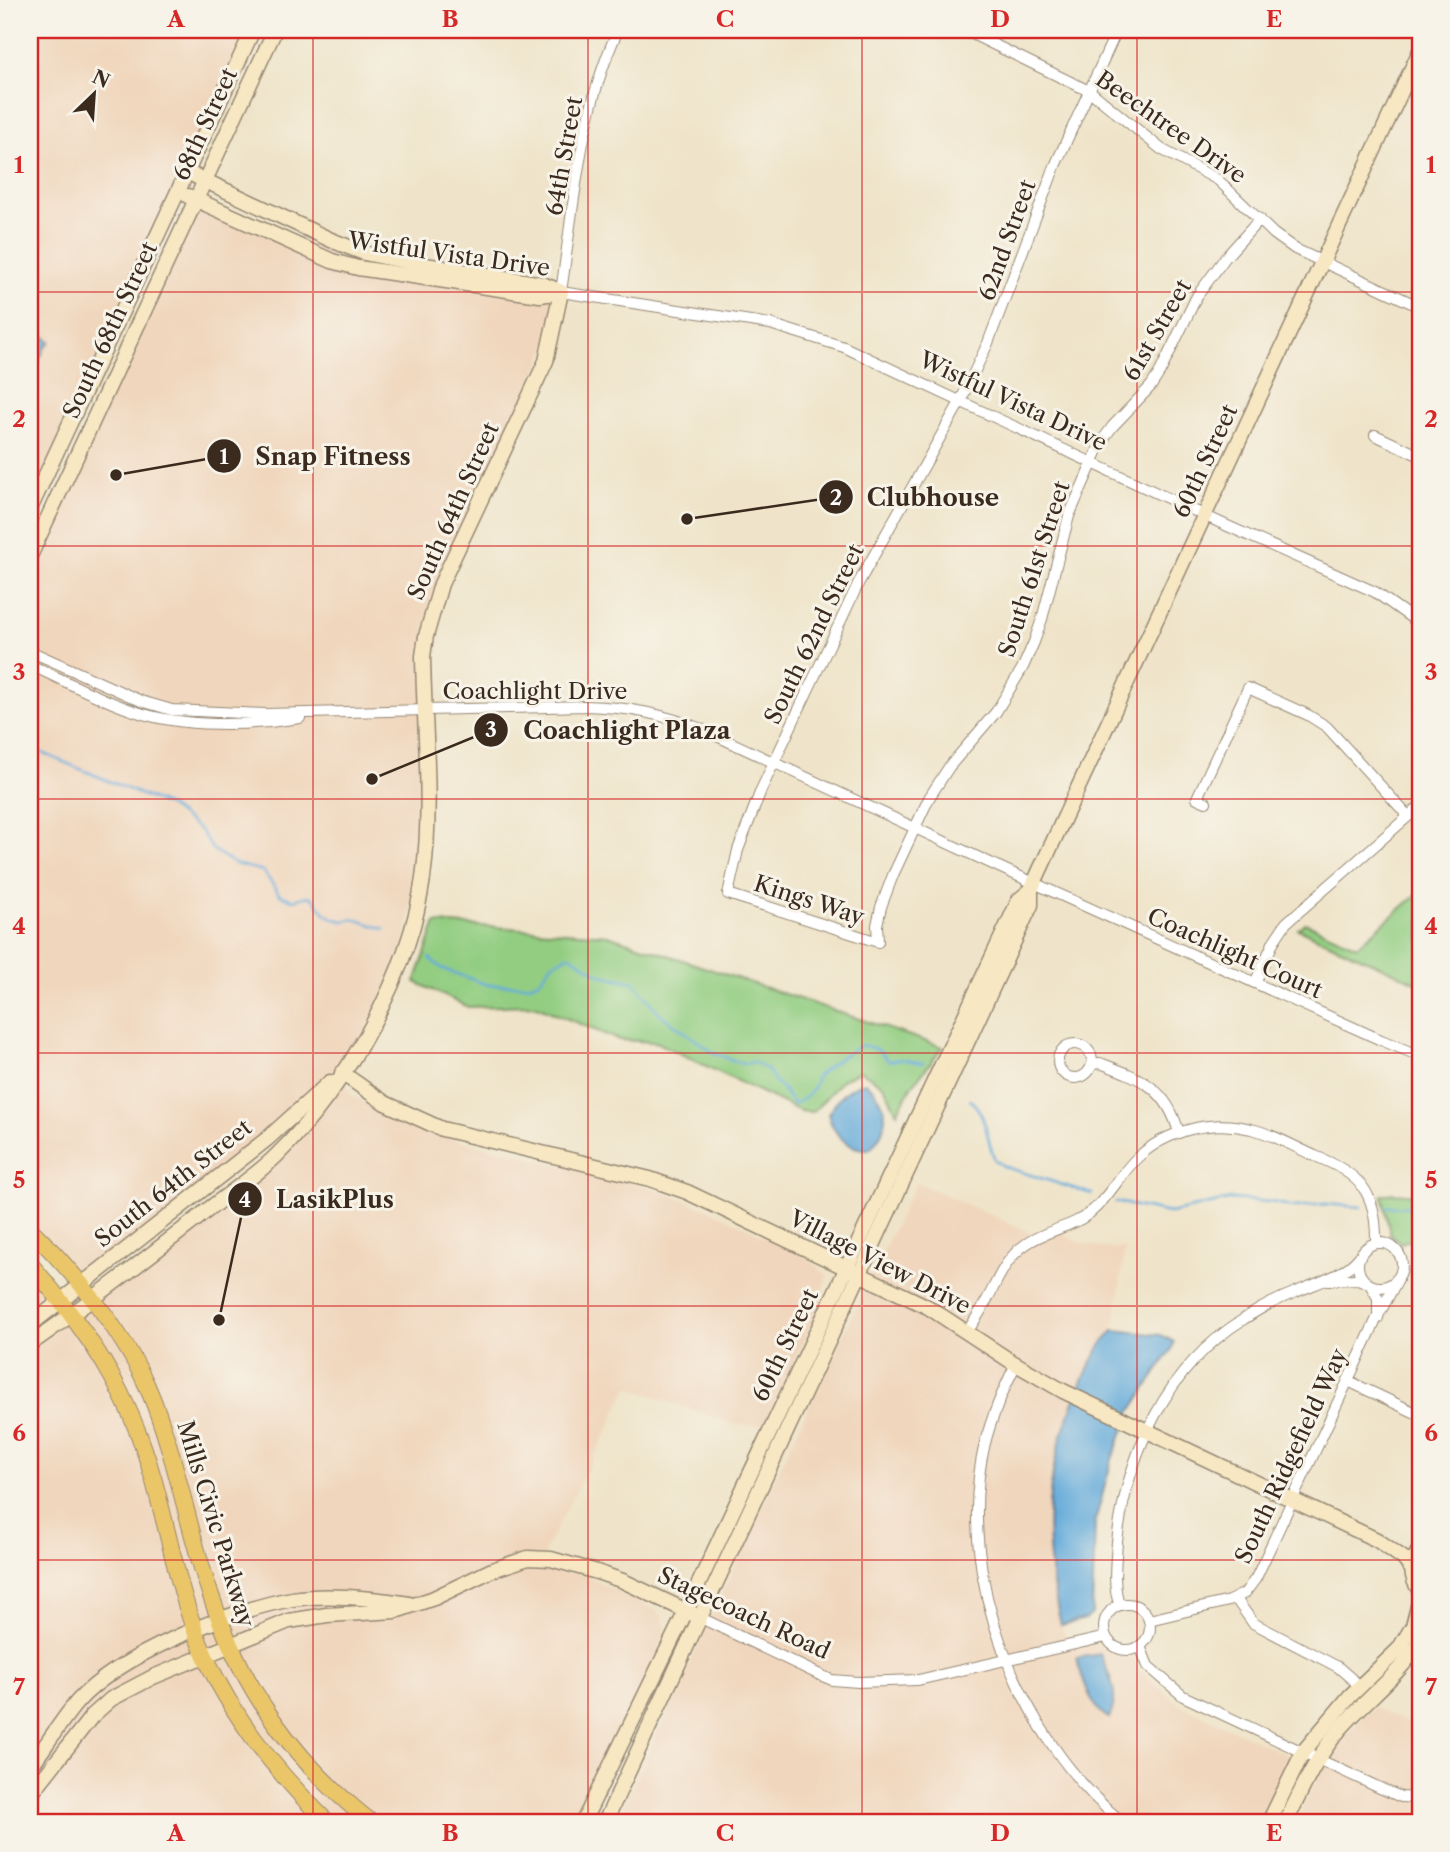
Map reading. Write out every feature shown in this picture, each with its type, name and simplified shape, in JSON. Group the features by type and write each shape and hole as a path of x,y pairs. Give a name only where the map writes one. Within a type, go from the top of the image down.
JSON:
{"main road":[{"name":"Mills Civic Parkway","path":"30,1229 92,1299 129,1354 157,1410 220,1620 230,1646 273,1723 336,1794 371,1822"},
{"name":"Mills Civic Parkway","path":"30,1264 73,1315 102,1356 124,1399 144,1449 195,1630 205,1656 254,1740 327,1822"}],"street":[{"name":"68th Street","path":"178,191 253,30"},
{"name":"68th Street","path":"195,200 275,30"},
{"name":"64th Street","path":"561,292 583,141 597,81 618,30"},
{"name":"Beechtree Drive","path":"964,30 1089,91 1161,149 1218,180 1274,234 1295,249 1420,307"},
{"name":"62nd Street","path":"960,402 999,316 1046,190 1117,30"},
{"name":"60th Street","path":"583,1822 1019,900 1032,886 1420,51"},
{"name":"Wistful Vista Drive","path":"186,172 364,253 542,284 561,292 783,327 844,347 1375,592 1420,624"},
{"name":"Wistful Vista Drive","path":"178,191 332,261 358,268 540,295 561,292"},
{"name":"South 68th Street","path":"30,509 178,191"},
{"name":"South 68th Street","path":"30,556 195,200"},
{"name":"61st Street","path":"1091,463 1112,427 1151,386 1160,372 1186,317 1210,276 1260,219"},
{"name":"South 64th Street","path":"30,1344 73,1315 276,1156 303,1126 342,1073 383,1004 398,970 423,880 427,835 423,656 431,615 442,584 546,361 561,292"},
{"name":"South 62nd Street","path":"728,894 749,819 773,763 859,582 960,402"},
{"path":"1375,435 1420,456"},
{"name":"South 61st Street","path":"878,942 877,925 881,907 914,828 938,782 996,712 1023,667 1042,619 1069,516 1091,463"},
{"name":"Coachlight Drive","path":"30,651 141,701 172,710 265,714 585,706 629,708 670,717 704,730 914,828 1032,886"},
{"name":"Coachlight Drive","path":"30,665 134,711 166,720 266,723 335,712"},
{"path":"1206,802 1197,798 1248,688 1308,715 1327,727 1408,816"},
{"path":"1255,983 1274,941 1286,923 1420,806"},
{"name":"60th Street","path":"605,1822 1031,905 1032,886"},
{"name":"Coachlight Court","path":"1032,886 1420,1056"},
{"name":"Kings Way","path":"728,894 878,942"},
{"path":"1093,1063 1100,1063 1149,1083 1168,1106 1179,1133"},
{"name":"South 64th Street","path":"30,1325 267,1139 342,1073"},
{"name":"Village View Drive","path":"342,1073 385,1103 426,1124 650,1179 711,1203 928,1307 1062,1391 1377,1540 1404,1558 1412,1569"},
{"path":"967,1332 999,1275 1017,1251 1038,1236 1081,1220 1100,1204 1136,1160 1160,1142 1179,1133 1214,1126 1252,1129 1343,1169 1358,1179 1372,1202 1376,1243"},
{"path":"1120,1605 1116,1551 1123,1501 1138,1449 1140,1429 1187,1368 1223,1333 1277,1300 1325,1281 1348,1268 1370,1245 1383,1244 1398,1253 1401,1264 1398,1279 1384,1287 1347,1279 1325,1281"},
{"path":"1360,1256 1358,1272 1378,1298 1377,1318"},
{"name":"South Ridgefield Way","path":"1236,1599 1245,1593 1256,1578 1377,1318 1398,1279"},
{"path":"1016,1364 993,1415 980,1472 977,1521 985,1585 997,1631 1023,1698 1056,1750 1088,1789 1122,1822"},
{"path":"1348,1381 1420,1415"},
{"path":"1377,1540 1420,1547 1412,1569 1420,1591"},
{"name":"Stagecoach Road","path":"30,1796 92,1716 111,1699 153,1677 289,1621 327,1615 396,1611 492,1570 528,1558 551,1559 597,1572 838,1681 919,1679 1106,1637"},
{"path":"30,1767 78,1702 99,1683 133,1660 195,1630 293,1599 326,1596 414,1605"},
{"path":"1149,1620 1236,1599 1254,1623 1338,1667 1361,1687"},
{"path":"1269,1822 1303,1752 1343,1704 1399,1649 1413,1626 1420,1600"},
{"path":"1120,1605 1139,1608 1149,1620 1149,1633 1140,1646 1124,1650 1117,1648 1106,1637 1104,1623 1107,1616 1120,1605"},
{"path":"1286,1822 1317,1759 1341,1728 1400,1671 1420,1642"},
{"path":"1140,1646 1148,1665 1183,1696 1382,1789 1401,1797 1420,1798"}],"shaded area":[{"path":"30,30 253,30 30,509"},
{"path":"195,200 359,265 561,292 554,329 426,636 427,835 398,970 342,1073 351,1096 425,1132 639,1184 708,1209 805,1256 827,1275 816,1316 765,1423 737,1425 628,1387 545,1550 541,1569 563,1574 576,1572 654,1609 663,1617 666,1629 632,1708 582,1796 571,1822 30,1822 30,1264 72,1314 276,1156 326,1097 80,1285 30,1229 30,556"},
{"path":"916,1182 1038,1236 1061,1229 1067,1237 1085,1244 1103,1248 1125,1248 1114,1330 1108,1336 1058,1447 1051,1484 1048,1526 1055,1596 1068,1650 1099,1643 1114,1654 1133,1656 1140,1671 1178,1704 1291,1757 1261,1822 616,1822"},
{"path":"1373,1707 1420,1729 1420,1822 1295,1822 1324,1763"}],"green space":[{"path":"1420,892 1420,984 1298,929 1305,923 1357,946"},
{"path":"436,923 608,935 943,1047 911,1087 897,1113 884,1086 860,1071 842,1080 813,1112 800,1111 656,1042 619,1040 534,1005 468,1007 415,982"},
{"path":"1382,1195 1420,1195 1420,1236 1401,1243 1390,1234"}],"water":[{"path":"40,332 50,342 45,347 30,382 30,334"},
{"path":"866,1083 880,1099 885,1115 882,1132 877,1141 870,1149 862,1149 843,1140 828,1114 848,1090"},
{"path":"1114,1330 1161,1335 1174,1342 1131,1411 1112,1459 1095,1522 1092,1613 1085,1619 1061,1625 1050,1563 1048,1534 1052,1477 1067,1420 1082,1382 1098,1350"},
{"path":"1100,1654 1114,1693 1109,1718 1102,1714 1092,1700 1076,1658"}],"waterway":[{"path":"30,745 33,749 168,806 200,830 213,850 235,864 263,871 280,895 293,900 308,896 335,919 354,919 385,929"},
{"path":"429,958 443,969 488,985 529,985 539,981 553,963 570,955 601,975 634,982 660,1014 714,1053 743,1064 753,1062 768,1070 793,1104 809,1094 817,1076 862,1045 878,1050 889,1061 900,1059 923,1063"},
{"path":"970,1100 983,1120 995,1160 1005,1167 1092,1194"},
{"path":"1116,1202 1170,1213 1232,1199 1296,1207 1325,1204 1361,1207"},
{"path":"1386,1207 1420,1206"}],"place":[{"name":"Snap Fitness","path":"116,475"},
{"name":"Clubhouse","path":"687,519"},
{"name":"Coachlight Plaza","path":"372,779"},
{"name":"LasikPlus","path":"219,1320"}]}
